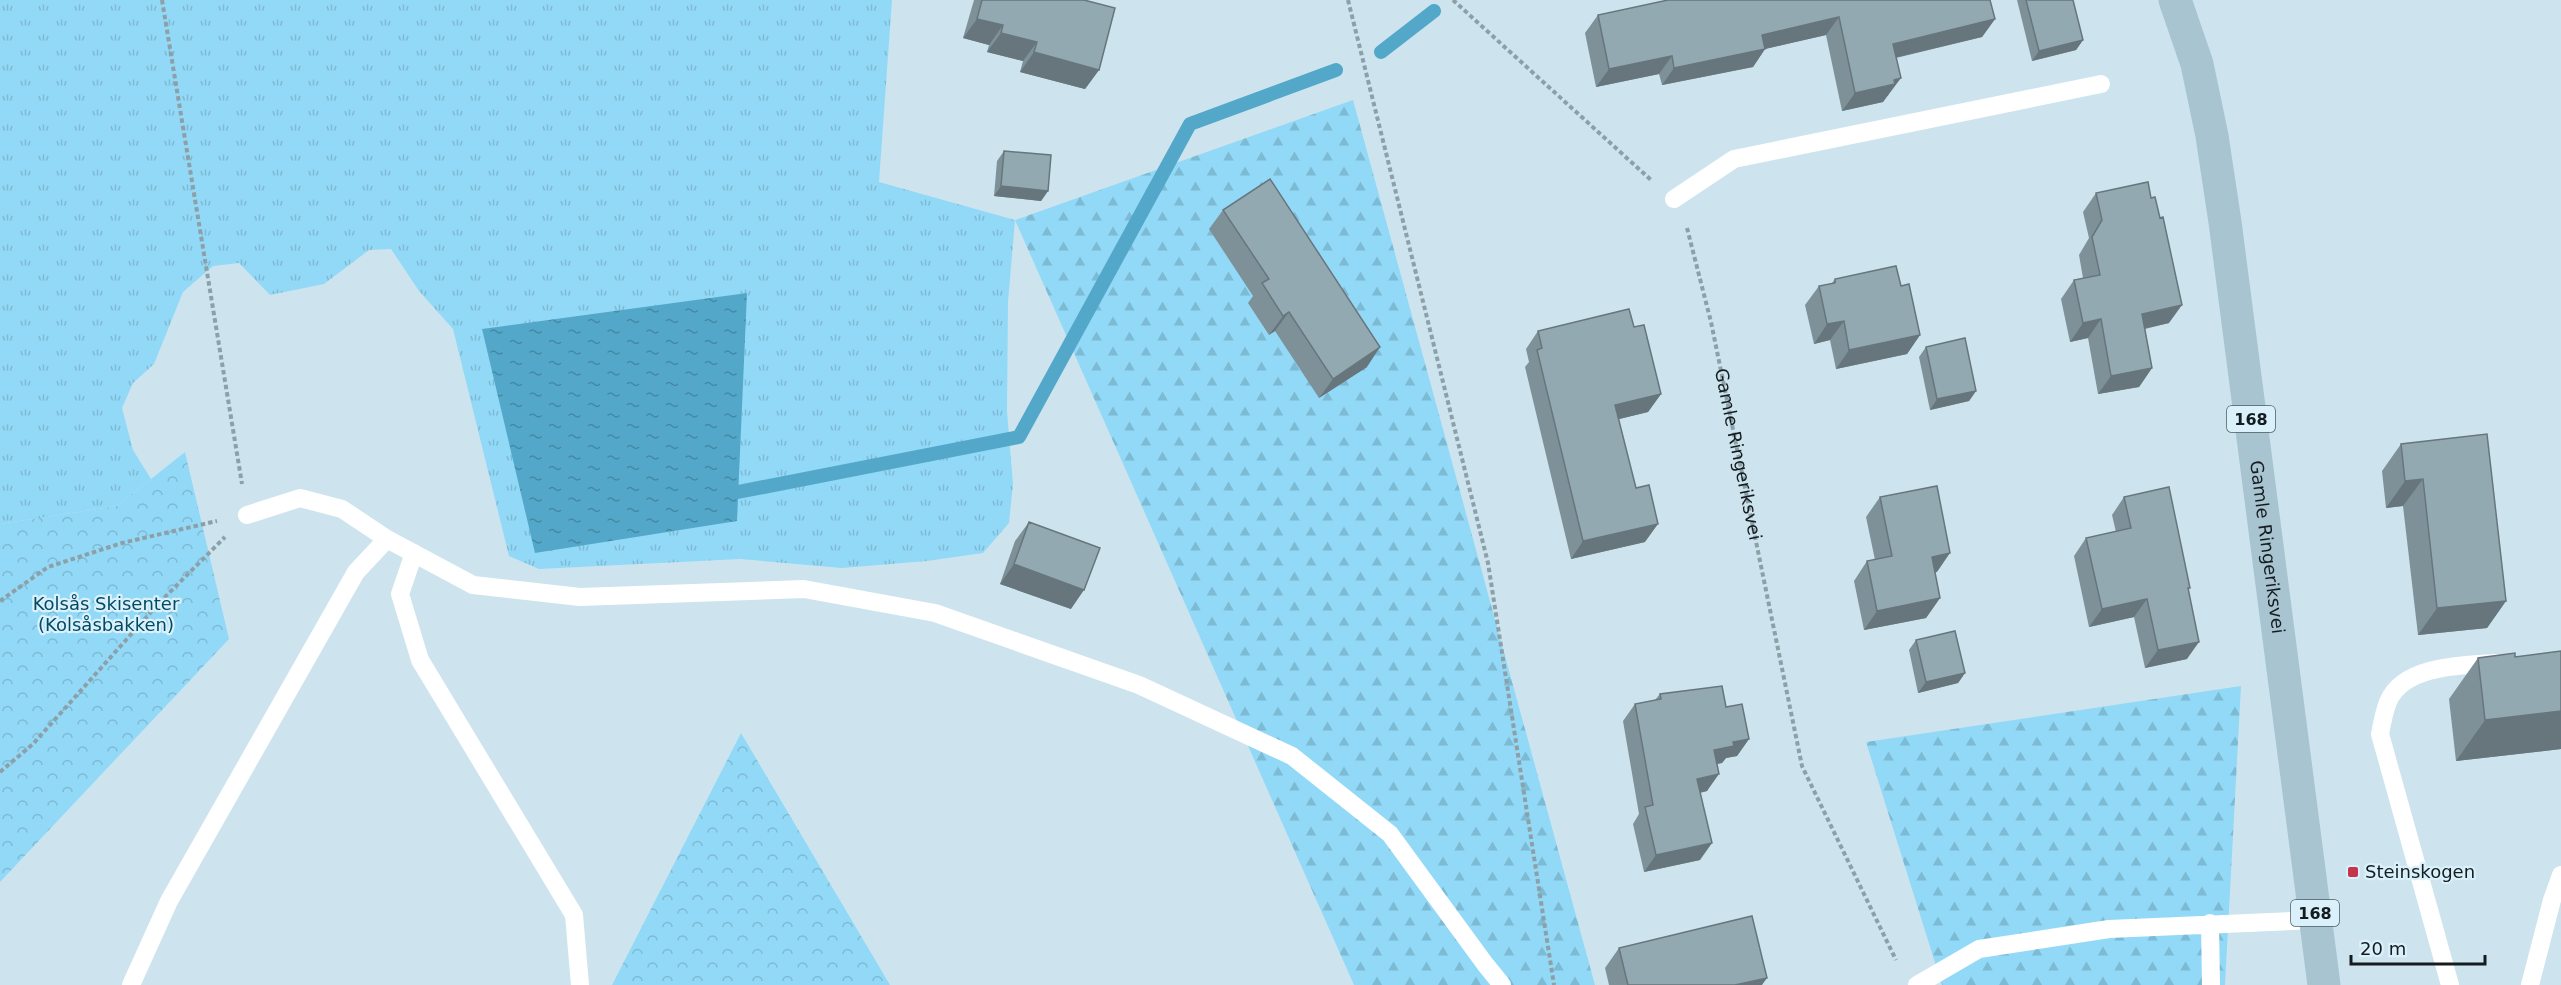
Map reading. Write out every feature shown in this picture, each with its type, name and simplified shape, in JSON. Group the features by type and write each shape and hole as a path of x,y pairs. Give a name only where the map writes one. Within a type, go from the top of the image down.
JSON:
{"main road":[{"name":"Gamle Ringeriksvei","path":"2175,0 2197,64 2224,211 2324,985"}],"lane":[{"path":"1674,199 1734,159 2101,84"},
{"path":"247,515 300,498 342,509 387,539 473,585 580,597 804,589 935,613 1139,685 1292,756 1390,834 1502,985"},
{"path":"131,985 169,901 356,572 387,539"},
{"path":"414,553 400,594 420,660 574,915 580,985"},
{"path":"2450,985 2380,734 2388,700 2406,681 2440,667 2517,662"},
{"path":"2530,985 2552,900 2561,875"},
{"path":"1917,985 1980,949 2109,929 2316,920"},
{"path":"2210,923 2211,985"}],"path":[{"path":"162,0 247,515"},
{"path":"1348,0 1488,563 1554,985"},
{"name":"Gamle Ringeriksvei","path":"1454,0 1617,151 1674,199 1690,236 1711,322 1802,766 1898,964"},
{"path":"0,601 48,567 122,543 247,515"},
{"path":"0,772 33,744 160,602 247,515"}],"green space":[{"path":"0,0 892,0 879,182 1015,220 1008,302 1007,411 1013,484 1009,523 983,553 927,561 842,568 740,559 539,569 509,556 453,329 419,291 391,249 369,250 324,284 270,295 239,263 213,266 183,292 154,364 133,383 122,408 133,450 151,479 117,506 0,524"},
{"path":"1353,100 1595,985 1354,985 1015,220"},
{"name":"Kolsås Skisenter (Kolsåsbakken)","path":"185,452 229,639 0,882 0,524 117,506"},
{"path":"2241,686 2225,985 1942,985 1866,742"},
{"path":"741,733 890,985 612,985"}],"water":[{"path":"747,293 737,521 535,553 482,329"}],"building":[{"path":"982,0 1084,0 1115,8 1099,70 1034,52 1037,42 1001,33 1003,25 977,19"},
{"path":"1668,0 1990,0 1995,19 1893,44 1901,78 1894,80 1895,84 1855,93 1839,17 1762,35 1765,49 1674,68 1672,56 1609,69 1598,15"},
{"path":"2026,0 2073,0 2083,40 2039,51"},
{"path":"1004,151 1051,155 1048,191 1001,186"},
{"path":"1270,179 1380,347 1333,379 1289,312 1283,316 1262,283 1269,279 1223,210"},
{"path":"2148,182 2151,198 2155,197 2160,218 2163,217 2182,305 2142,314 2152,368 2111,376 2101,319 2083,323 2074,280 2100,275 2092,237 2102,220 2096,193"},
{"path":"1896,266 1901,286 1909,284 1920,335 1849,350 1844,321 1827,324 1819,286 1835,283 1835,279"},
{"path":"1629,309 1634,327 1644,325 1661,394 1615,405 1636,488 1649,485 1658,524 1583,541 1537,350 1542,348 1538,331"},
{"path":"1965,338 1976,391 1937,399 1926,347"},
{"path":"2487,434 2506,601 2437,608 2423,479 2405,481 2401,444"},
{"path":"1937,486 1950,553 1932,557 1940,598 1877,611 1867,561 1892,556 1880,497"},
{"path":"2169,487 2199,642 2158,650 2147,599 2102,609 2086,538 2131,528 2124,497"},
{"path":"1029,522 1100,548 1084,590 1014,564"},
{"path":"1955,631 1965,673 1926,682 1916,640"},
{"path":"2561,651 2561,711 2485,720 2478,658 2515,653 2515,657"},
{"path":"1722,686 1726,707 1742,704 1749,739 1733,742 1734,746 1714,750 1719,774 1697,779 1712,843 1656,855 1645,807 1653,805 1635,704 1661,699 1660,694"},
{"path":"1752,916 1767,978 1735,985 1628,985 1619,948"}],"waterway":[{"path":"1381,52 1434,11"},
{"path":"738,492 1019,437 1190,124 1336,70"}],"place":[{"name":"Steinskogen","path":"2353,872"}]}
